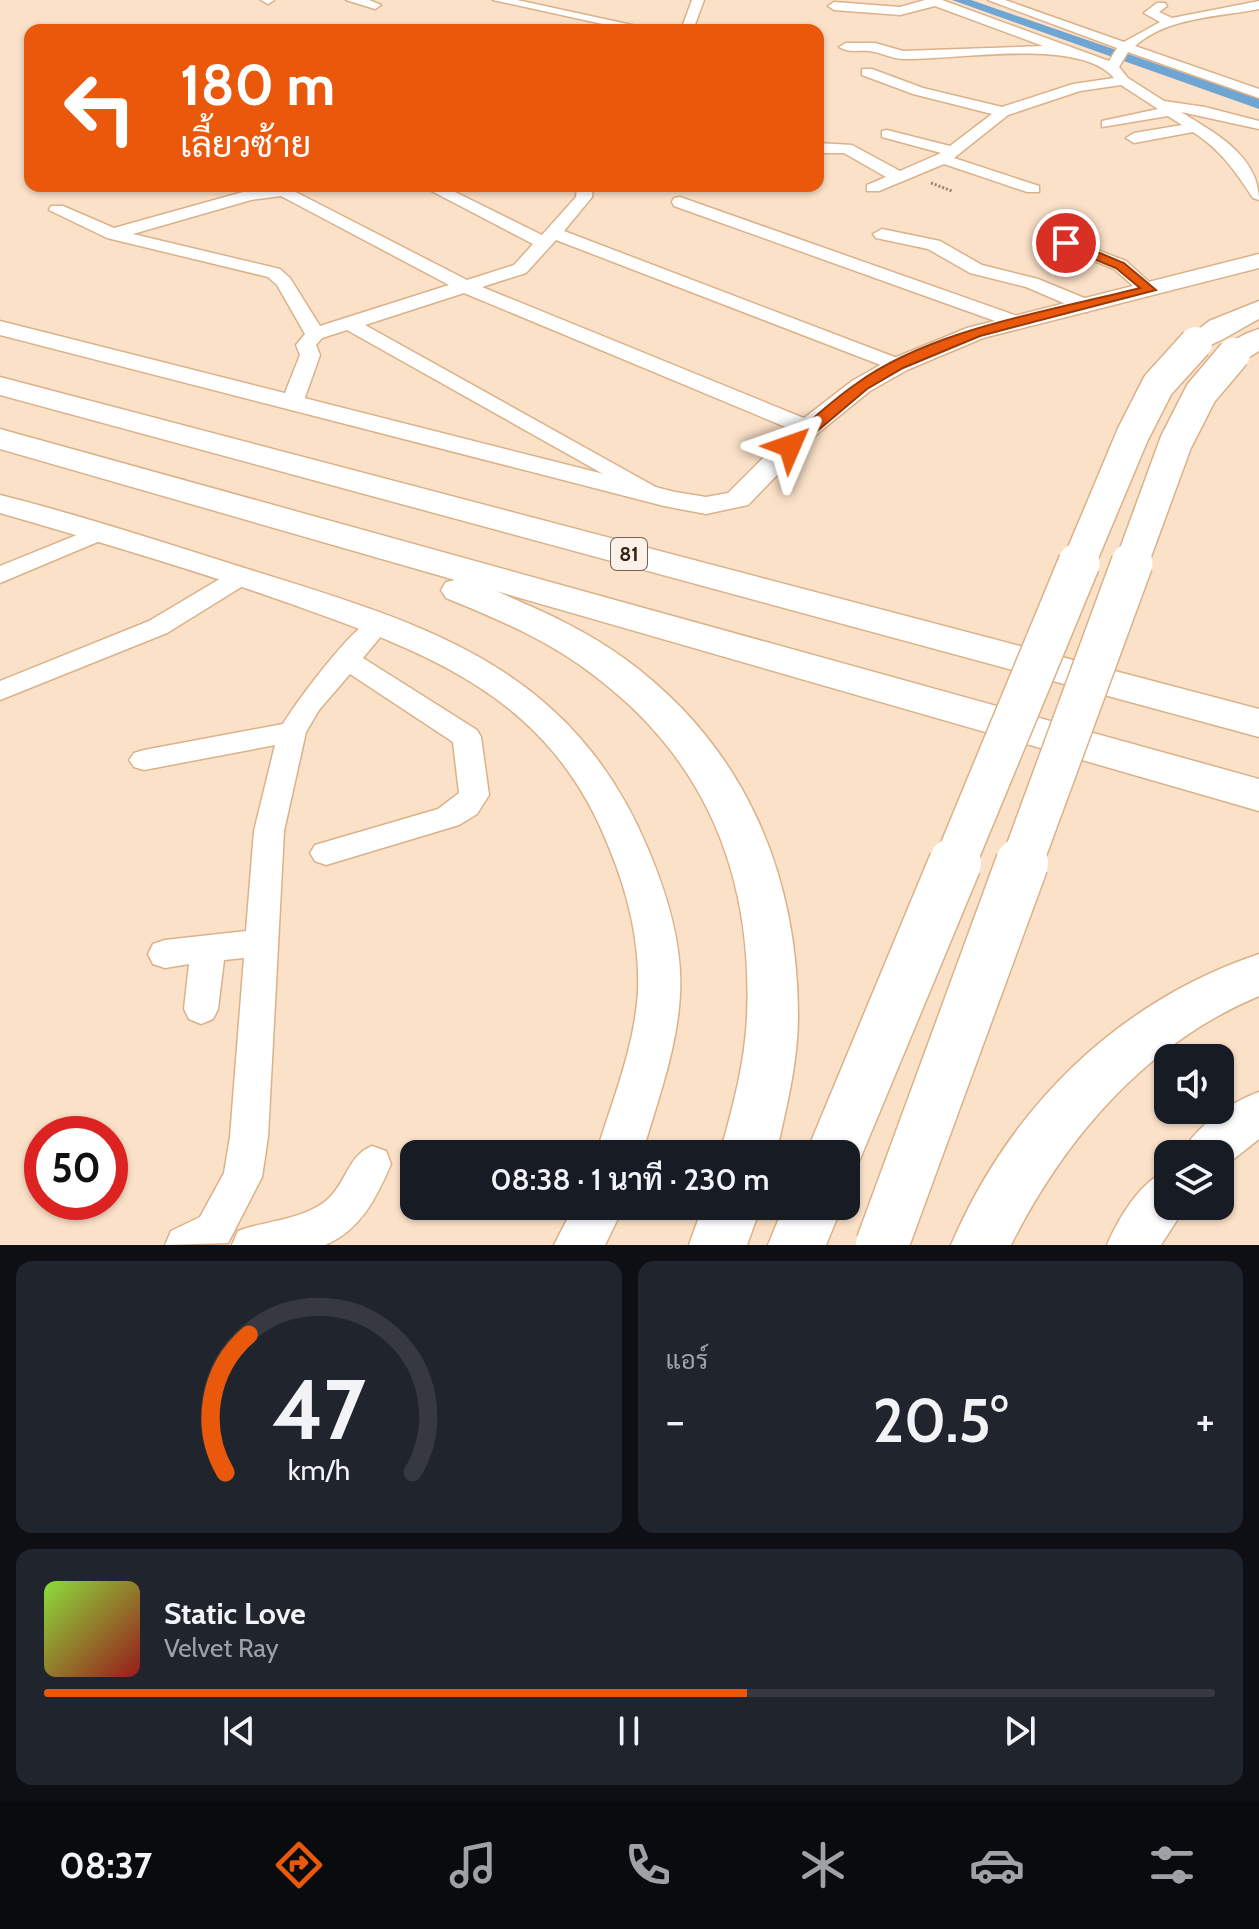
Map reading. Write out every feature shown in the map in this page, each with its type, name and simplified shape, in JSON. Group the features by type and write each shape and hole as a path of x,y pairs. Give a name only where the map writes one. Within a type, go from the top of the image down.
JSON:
{"highway":[{"path":"1230,345 1219,327 1259,309"},
{"path":"840,1140 1133,434 1158,385 1230,345"},
{"path":"882,1245 1176,442 1230,345"},
{"name":"81","path":"0,386 1259,722"},
{"path":"0,439 1259,795"},
{"path":"171,487 443,584 530,620 613,669 679,730 706,764 731,805 759,878 770,924 775,972 774,1023 767,1079 752,1140"},
{"path":"980,1245 996,1212 1034,1152 1077,1099 1124,1054 1166,1020 1218,991 1259,974"},
{"path":"718,1245 727,1220"},
{"path":"797,1245 807,1220"}],"main road":[{"path":"0,328 653,495 706,506 723,506 738,499 808,428 861,386 898,365 975,333 1259,261"},
{"path":"0,504 242,576 378,624 469,664 550,727 582,761 607,801 653,916 659,974 654,1039 623,1140"},
{"path":"1223,1140 1259,1112"},
{"path":"1132,1245 1154,1213"},
{"path":"579,1245 592,1220"}],"street":[{"path":"352,0 375,5"},
{"path":"499,0 619,24"},
{"path":"689,24 698,0"},
{"path":"994,0 1091,35 1117,57 1127,84"},
{"path":"1214,0 1245,9"},
{"path":"834,6 900,11 934,1 1063,49"},
{"path":"1117,57 1135,38 1174,23 1259,5"},
{"path":"1161,6 1150,13 1174,23"},
{"path":"1046,19 1063,13"},
{"path":"1091,35 1112,28"},
{"path":"846,47 875,47 887,53 903,55 1063,49 1117,57 1259,94"},
{"path":"867,72 918,91 1003,112"},
{"path":"1096,96 1127,84"},
{"path":"873,188 949,155 1003,112 1078,87 1127,84 1219,142 1235,158 1259,195"},
{"path":"1107,124 1165,108 1189,107 1259,125"},
{"path":"1134,138 1194,127"},
{"path":"887,134 1033,189"},
{"path":"824,148 847,148 900,178"},
{"path":"113,234 250,195 276,192"},
{"path":"286,192 464,286 808,428"},
{"path":"444,192 551,239 898,365"},
{"path":"292,403 310,355 306,345 315,334 520,269 551,239 584,197 584,192"},
{"path":"680,202 1016,322"},
{"path":"57,210 113,234 274,273 284,282 315,334"},
{"path":"882,234 934,245 976,269 1032,283 1087,306"},
{"path":"1066,243 1120,265 1149,290"},
{"path":"346,322 653,495"},
{"path":"0,575 99,533"},
{"path":"0,691 158,627 242,576"},
{"path":"210,1240 243,1177 249,1137 269,831 292,732 309,704 378,624"},
{"path":"326,853 448,817 466,806 474,795 467,737 346,659"},
{"path":"144,760 292,732"},
{"path":"165,954 262,942"},
{"path":"201,1009 208,950"},
{"path":"252,1245 320,1228 345,1210 372,1164"}],"waterway":[{"path":"958,0 1259,104"}],"route":[{"path":"790,446 861,386 898,365 975,333 1149,290 1120,265 1066,243"}]}
